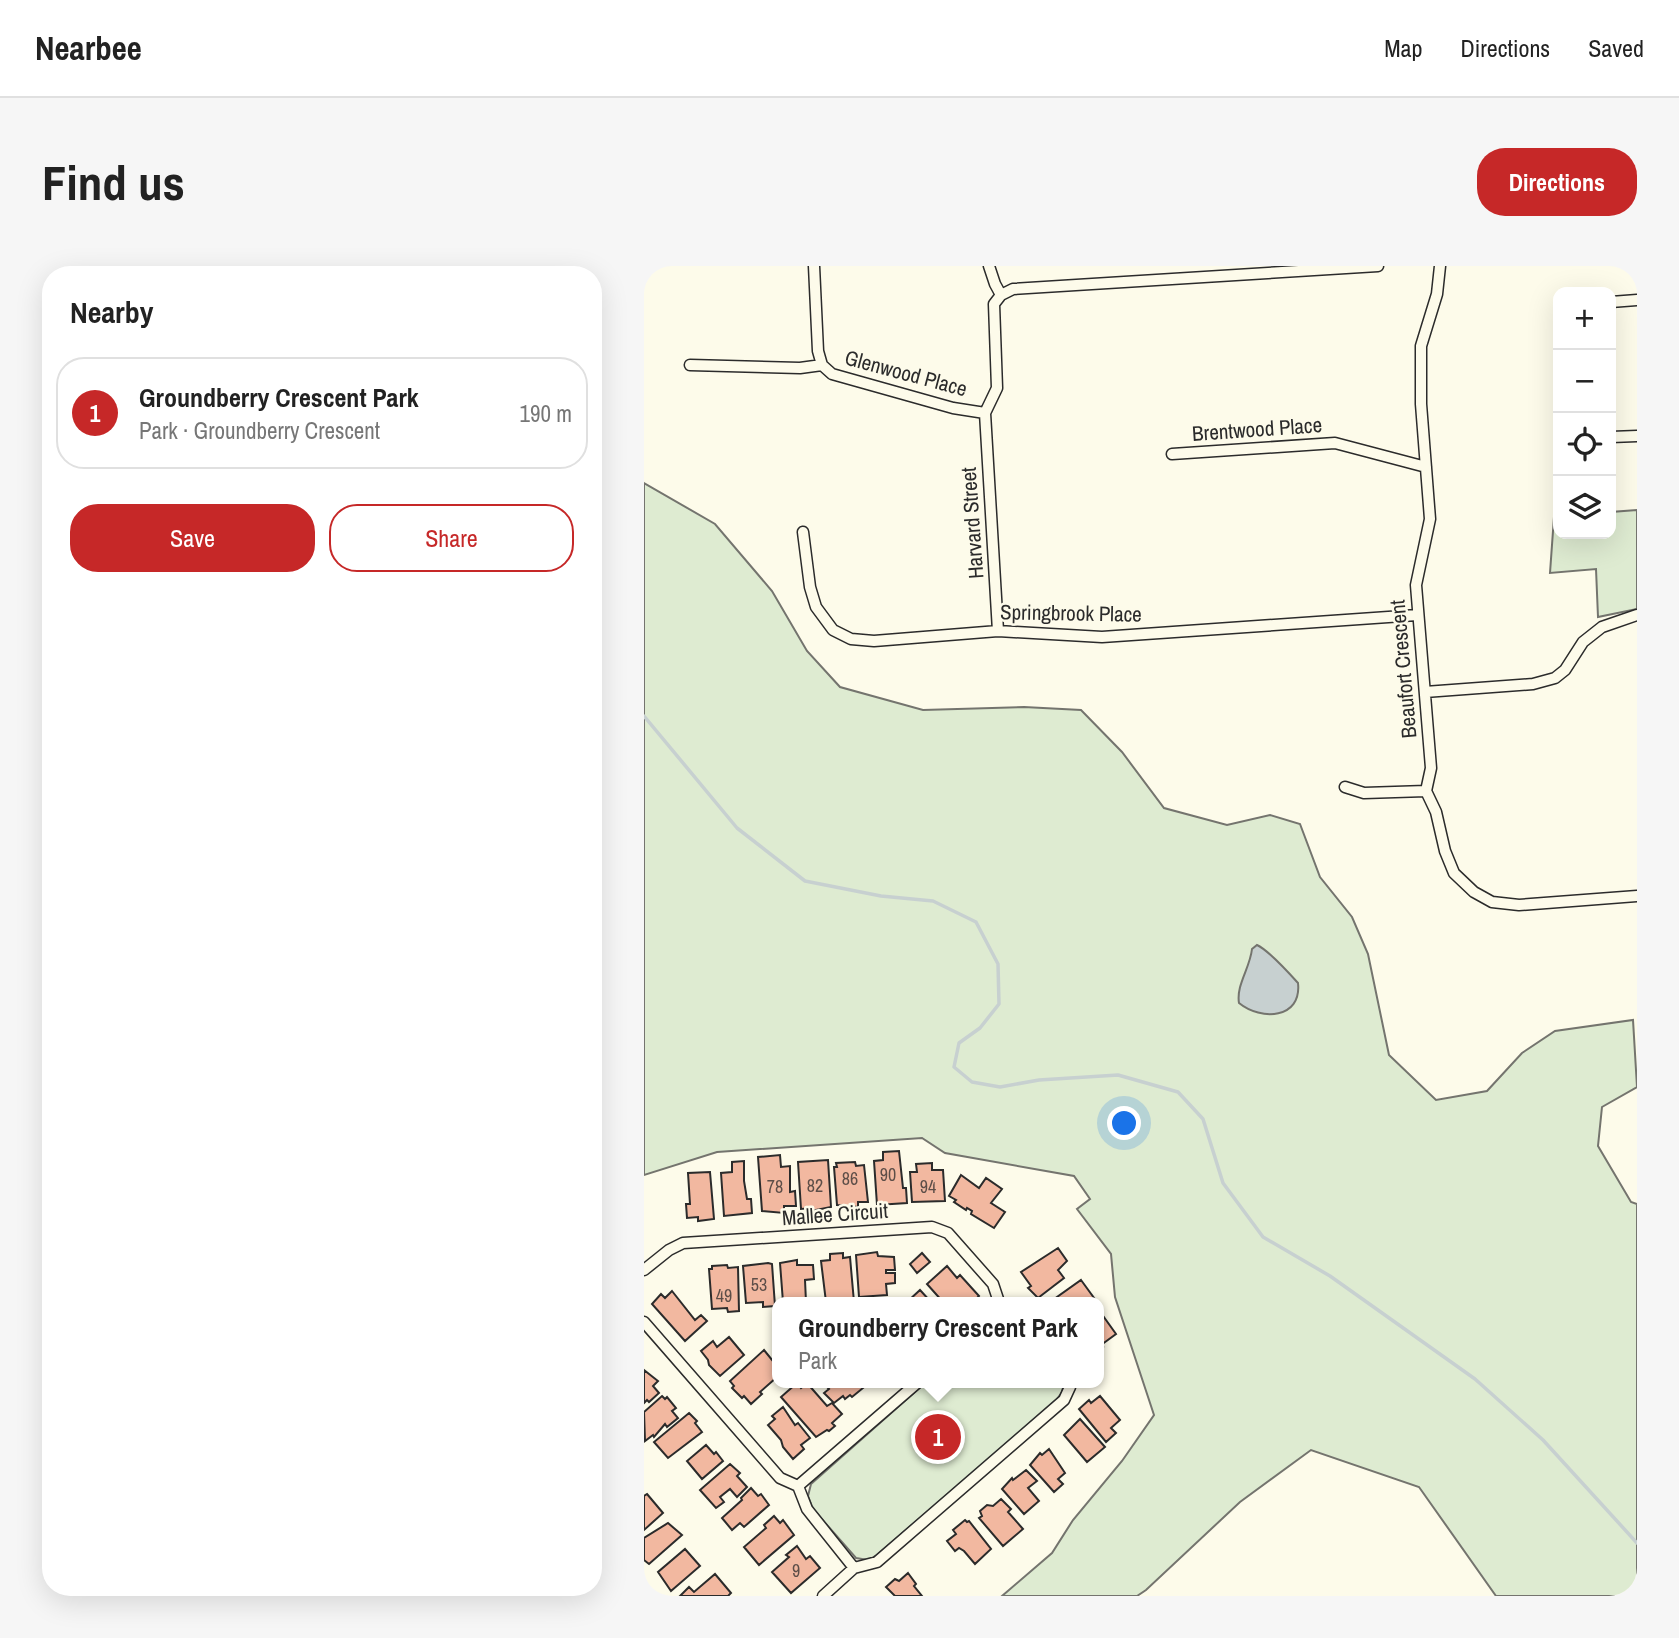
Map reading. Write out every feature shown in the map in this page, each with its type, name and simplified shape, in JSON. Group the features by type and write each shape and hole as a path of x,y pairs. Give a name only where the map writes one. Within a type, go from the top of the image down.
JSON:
{"street":[{"path":"690,365 800,368 822,365 818,351 814,266"},
{"path":"989,266 1001,295 1013,289 1378,266"},
{"name":"Beaufort Crescent","path":"1440,266 1437,294 1421,346 1421,404 1430,519 1416,585 1431,768 1426,791 1436,812 1445,851 1454,873 1474,892 1492,902 1519,905 1637,896"},
{"name":"Glenwood Place","path":"822,365 832,374 844,378 953,408 985,413 998,388 994,304 1001,295"},
{"path":"1616,302 1637,300"},
{"name":"Harvard Street","path":"985,413 998,631"},
{"path":"1616,437 1637,436"},
{"name":"Brentwood Place","path":"1172,454 1335,443 1426,467"},
{"name":"Springbrook Place","path":"803,532 810,587 816,607 834,630 850,639 874,641 998,631 1102,637 1417,615"},
{"path":"1425,691 1533,684 1555,678 1564,670 1583,642 1602,627 1637,615"},
{"path":"1345,787 1364,793 1426,791"},
{"name":"Mallee Circuit","path":"644,1270 668,1250 683,1243 932,1227 948,1233 993,1284 997,1297"},
{"path":"644,1322 780,1478 798,1486 807,1509 854,1568"},
{"path":"798,1486 910,1388"},
{"path":"823,1596 854,1568 877,1563 1064,1400 1070,1388"}],"green space":[{"path":"644,483 715,524 772,591 807,651 840,687 923,710 1024,707 1081,710 1122,752 1164,808 1227,825 1270,815 1300,824 1320,877 1352,917 1368,954 1389,1055 1436,1100 1487,1091 1522,1053 1555,1031 1633,1020 1637,1087 1602,1107 1598,1146 1631,1202 1637,1204 1637,1596 1496,1596 1419,1487 1311,1450 1240,1502 1137,1596 1002,1596 1052,1553 1073,1520 1122,1461 1154,1415 1115,1297 1111,1254 1077,1209 1090,1199 1074,1176 945,1153 922,1138 717,1152 644,1175"},
{"path":"1637,510 1637,609 1598,617 1596,569 1550,573 1553,531 1553,539 1616,539 1616,512"},
{"path":"919,1388 1063,1388 1055,1402 868,1560 856,1558 813,1509 808,1496 811,1484"}],"shaded area":[{"path":"1257,945 1298,983 1298,995 1287,1010 1258,1013 1239,1003 1241,983 1252,949"}],"building":[{"path":"899,1151 907,1203 877,1205 874,1161 883,1160 883,1152"},
{"path":"780,1155 781,1167 790,1166 790,1192 795,1191 796,1206 784,1206 784,1213 762,1211 758,1157"},
{"path":"828,1160 831,1207 811,1211 811,1208 801,1209 798,1162"},
{"path":"744,1161 744,1181 747,1199 751,1199 752,1213 724,1216 721,1173 732,1172 732,1162"},
{"path":"855,1162 856,1166 864,1165 868,1202 858,1202 858,1207 837,1205 834,1167 837,1167 836,1163"},
{"path":"932,1163 932,1170 943,1170 945,1201 912,1202 910,1172 917,1172 916,1164"},
{"path":"710,1172 714,1219 698,1221 698,1217 687,1218 686,1204 690,1204 688,1173"},
{"path":"961,1175 979,1188 986,1178 1002,1189 991,1203 1005,1212 994,1228 949,1196"},
{"path":"1058,1248 1067,1261 1058,1270 1064,1278 1039,1297 1028,1288 1031,1286 1021,1272"},
{"path":"877,1252 878,1256 894,1257 895,1270 886,1270 886,1273 895,1273 895,1283 886,1284 887,1295 859,1297 856,1255"},
{"path":"843,1253 843,1258 850,1257 854,1297 825,1297 821,1261 830,1260 830,1254"},
{"path":"922,1253 930,1262 917,1273 910,1264"},
{"path":"797,1260 797,1265 813,1265 814,1279 805,1280 806,1297 783,1297 780,1263"},
{"path":"772,1264 774,1297 772,1297 772,1306 763,1307 763,1302 746,1303 743,1266"},
{"path":"727,1265 728,1268 738,1267 739,1311 728,1312 727,1308 712,1309 709,1269 712,1269 712,1266"},
{"path":"947,1266 957,1278 960,1275 979,1296 939,1297 927,1284"},
{"path":"1081,1280 1093,1297 1057,1297"},
{"path":"920,1290 926,1297 912,1297"},
{"path":"672,1291 695,1320 701,1315 707,1321 685,1341 652,1304 661,1294 665,1298"},
{"path":"1104,1317 1116,1334 1104,1343"},
{"path":"729,1337 744,1355 720,1376 709,1365 701,1351 713,1341 717,1347"},
{"path":"764,1350 772,1360 772,1381 751,1404 732,1388 734,1386 730,1381"},
{"path":"644,1370 658,1381 653,1386 659,1393 644,1403"},
{"path":"791,1388 811,1388 827,1406 832,1403 842,1414 832,1423 835,1426 816,1437 781,1397"},
{"path":"863,1388 852,1397 850,1395 845,1399 843,1396 834,1403 824,1393 829,1389"},
{"path":"662,1396 665,1399 667,1397 676,1408 672,1411 678,1418 667,1427 665,1424 654,1437 653,1435 645,1441 644,1412"},
{"path":"1100,1396 1120,1420 1111,1428 1116,1433 1106,1442 1079,1409 1089,1400 1091,1403"},
{"path":"783,1407 795,1425 798,1423 810,1438 801,1445 804,1449 793,1459 768,1425 775,1419 772,1416"},
{"path":"689,1413 702,1432 668,1458 654,1442"},
{"path":"1080,1419 1105,1447 1087,1462 1064,1435"},
{"path":"706,1445 723,1461 702,1479 687,1461"},
{"path":"1049,1449 1065,1473 1058,1479 1063,1484 1054,1492 1030,1465 1040,1453 1042,1455"},
{"path":"730,1464 740,1473 737,1476 747,1487 737,1497 730,1489 720,1497 724,1502 716,1508 700,1490"},
{"path":"1026,1470 1037,1481 1028,1488 1039,1501 1024,1514 1002,1489 1012,1478 1013,1480"},
{"path":"751,1488 758,1496 761,1494 769,1505 744,1527 740,1523 732,1530 722,1518"},
{"path":"647,1494 663,1513 644,1530 644,1496"},
{"path":"1001,1499 1011,1509 1008,1512 1023,1529 1003,1546 979,1518 982,1516 980,1511 987,1505 993,1506"},
{"path":"774,1516 780,1523 783,1520 794,1535 759,1565 744,1547 766,1528 764,1525"},
{"path":"965,1520 969,1521 991,1549 975,1564 964,1551 959,1548 955,1551 947,1541 956,1534 953,1530"},
{"path":"668,1523 682,1535 649,1564 644,1560 644,1538"},
{"path":"797,1546 806,1559 810,1556 820,1568 791,1593 772,1572"},
{"path":"685,1549 700,1566 671,1591 658,1572"},
{"path":"908,1573 922,1596 895,1596 886,1587"},
{"path":"715,1574 731,1593 728,1596 680,1596 689,1587 694,1592"}],"waterway":[{"path":"644,716 737,828 805,881 881,896 933,901 976,922 998,964 999,1004 980,1028 959,1043 954,1067 972,1082 1000,1087 1039,1080 1118,1075 1178,1092 1203,1119 1223,1183 1263,1237 1330,1276 1475,1379 1543,1440 1637,1543"}],"place":[{"name":"Groundberry Crescent Park","path":"938,1437"}]}
